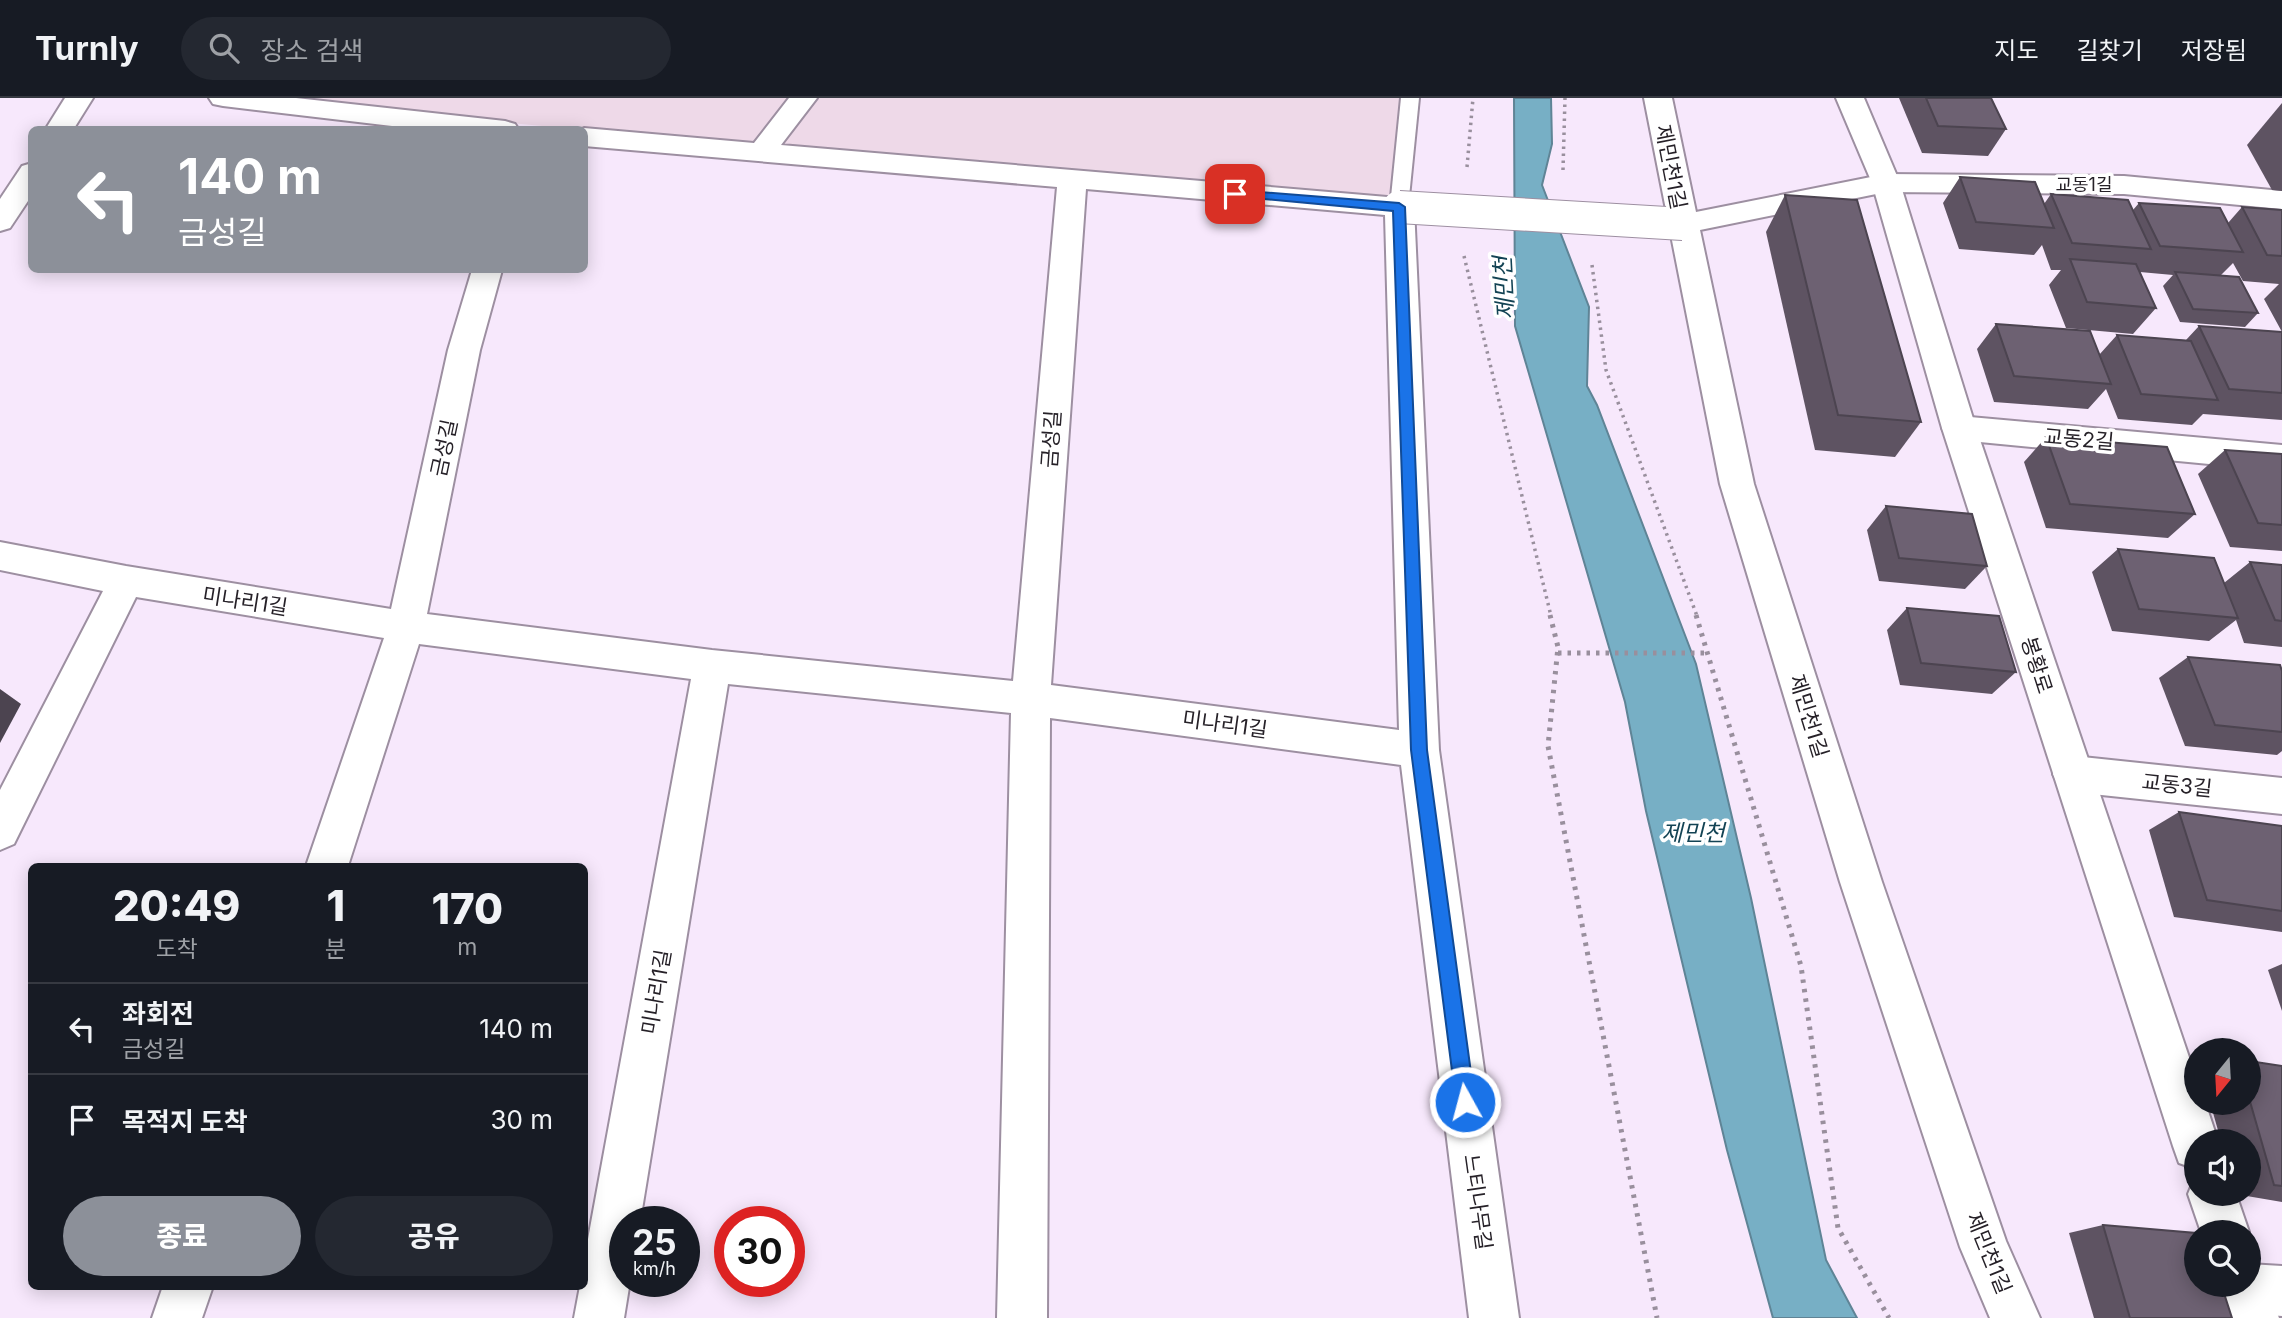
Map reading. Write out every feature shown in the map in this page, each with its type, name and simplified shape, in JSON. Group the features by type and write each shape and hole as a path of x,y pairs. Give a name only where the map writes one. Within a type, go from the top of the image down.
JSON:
{"street":[{"path":"62,126 79,98"},
{"path":"223,98 470,126"},
{"path":"762,151 803,98"},
{"name":"제민천1길","path":"1658,98 1737,484 1866,895 1984,1247 2015,1318"},
{"name":"봉황로","path":"1850,98 1886,183 1959,428 2190,1129"},
{"path":"588,137 1399,207 1682,224 1886,183"},
{"path":"0,221 28,178"},
{"name":"금성길","path":"1031,699 1072,180"},
{"name":"교동1길","path":"1886,183 2124,185 2282,201"},
{"name":"느티나무길","path":"1399,207 1419,750 1494,1318"},
{"name":"금성길","path":"406,627 464,350 486,273"},
{"name":"교동2길","path":"1959,428 2282,458"},
{"name":"미나리1길","path":"0,556 125,582 406,627 712,666 1031,699 1419,750"},
{"path":"0,831 125,582"},
{"path":"328,863 406,627"},
{"name":"미나리1길","path":"599,1318 712,666"},
{"path":"1022,1318 1031,699"},
{"name":"교동3길","path":"2073,774 2282,796"},
{"path":"177,1318 187,1290"}],"lane":[{"path":"1399,207 1410,98"}],"path":[{"path":"1466,178 1473,98"},
{"path":"1563,181 1564,98"},
{"path":"1464,251 1464,263 1558,653 1548,746 1657,1318"},
{"path":"1588,256 1606,370 1710,653 1801,966 1838,1228 1889,1318"},
{"path":"1558,653 1710,653"}],"shaded area":[{"path":"246,98 1409,98 1399,207 588,130 588,126 542,126"}],"water":[{"name":"제민천","path":"1514,98 1551,98 1552,144 1542,185 1589,307 1587,386 1597,405 1696,664 1751,898 1826,1260 1857,1318 1773,1318 1727,1150 1646,811 1625,702 1515,326"}],"building":[{"path":"1926,98 1991,98 2006,129 1938,126"},
{"path":"1960,177 2035,182 2054,228 1976,222"},
{"path":"2051,194 2128,200 2151,249 2072,243"},
{"path":"1785,195 1857,200 1921,422 1838,415"},
{"path":"2139,203 2220,208 2243,252 2160,246"},
{"path":"2242,207 2282,210 2282,256 2267,255"},
{"path":"2070,259 2136,264 2156,308 2087,302"},
{"path":"2175,272 2239,277 2258,313 2193,309"},
{"path":"1996,324 2090,331 2111,384 2014,376"},
{"path":"2199,326 2282,332 2282,393 2229,389"},
{"path":"2117,335 2191,341 2218,400 2141,394"},
{"path":"2046,437 2167,447 2195,514 2070,504"},
{"path":"2225,450 2282,454 2282,525 2258,523"},
{"path":"1886,506 1972,514 1987,566 1899,558"},
{"path":"2118,549 2214,558 2238,618 2139,609"},
{"path":"2250,562 2282,565 2282,621 2275,620"},
{"path":"1907,608 1999,616 2016,672 1921,663"},
{"path":"2188,657 2280,665 2282,732 2215,725"},
{"path":"2179,812 2282,826 2282,911 2207,900"},
{"path":"2261,1063 2282,1066 2282,1186 2274,1185 2261,1140 2261,1129 2258,1129 2254,1115 2261,1115"},
{"path":"2103,1225 2184,1232 2184,1297 2225,1297 2232,1318 2130,1318"}],"route":[{"path":"1235,194 1399,207 1419,750 1465,1102"}]}
